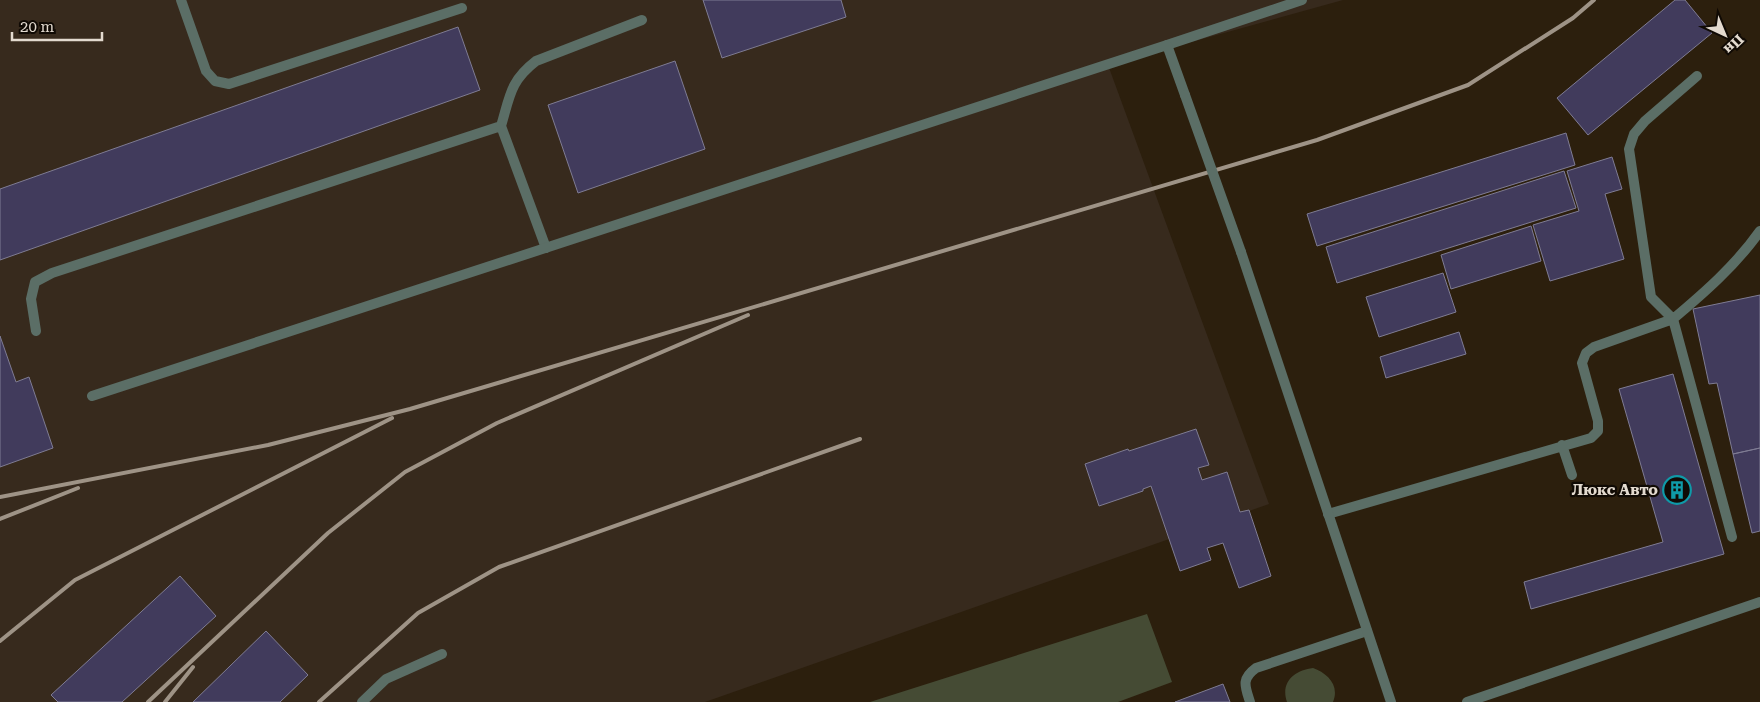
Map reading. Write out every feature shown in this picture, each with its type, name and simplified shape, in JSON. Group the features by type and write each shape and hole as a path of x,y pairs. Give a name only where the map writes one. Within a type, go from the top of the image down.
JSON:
{"street":[{"path":"181,0 206,71 215,81 229,84 462,8"},
{"path":"92,396 1302,0"},
{"path":"546,248 501,126 514,83 524,70 536,61 642,20"},
{"path":"1167,45 1241,252 1391,702"},
{"path":"1697,76 1645,121 1634,134 1629,149 1651,297 1673,320 1732,537"},
{"path":"36,331 31,299 35,282 52,273 501,126"},
{"path":"1328,514 1591,438 1598,431 1598,421 1582,363 1586,352 1594,347 1673,320 1705,292 1749,247 1760,231"},
{"path":"1562,445 1572,475"},
{"path":"1467,702 1760,602"},
{"path":"1250,702 1244,685 1247,674 1256,668 1367,631"},
{"path":"362,702 386,679 442,654"}],"shaded area":[{"path":"0,0 1343,0 1108,65 1269,504 705,702 0,702"}],"green space":[{"path":"1147,614 1172,682 1118,702 870,702"},
{"path":"1313,668 1331,680 1335,690 1333,702 1287,702 1285,695 1287,683 1300,671"}],"building":[{"path":"703,0 841,0 846,17 722,58"},
{"path":"1675,0 1685,0 1712,33 1588,135 1557,98"},
{"path":"458,27 480,90 0,260 0,189"},
{"path":"675,61 705,149 578,193 548,105"},
{"path":"1566,133 1575,165 1317,246 1307,214"},
{"path":"1612,157 1622,189 1605,194 1624,259 1550,281 1533,225 1579,211 1567,171"},
{"path":"1564,171 1576,208 1337,283 1326,247"},
{"path":"1531,226 1541,261 1451,289 1441,255"},
{"path":"1443,273 1456,312 1379,337 1366,297"},
{"path":"1760,295 1760,448 1733,454 1717,383 1709,384 1693,309"},
{"path":"1459,332 1466,354 1386,378 1380,357"},
{"path":"0,336 16,382 29,377 53,448 0,467"},
{"name":"Люкс Авто","path":"1673,374 1724,554 1531,609 1524,582 1663,542 1619,389"},
{"path":"1196,429 1209,465 1198,468 1202,480 1227,472 1240,512 1249,510 1271,576 1239,588 1223,543 1207,548 1211,560 1180,571 1151,486 1143,489 1143,491 1099,506 1085,464"},
{"path":"1760,448 1760,531 1752,533 1733,454"},
{"path":"180,576 216,616 122,702 58,702 51,695"},
{"path":"266,631 308,675 280,702 193,702"},
{"path":"1223,684 1230,702 1175,702"}],"railway":[{"path":"0,497 268,445 410,409 1317,140 1468,85 1573,18 1594,0"},
{"path":"148,702 328,533 405,472 497,423 748,315"},
{"path":"0,641 75,580 392,418"},
{"path":"319,702 418,613 499,567 860,439"},
{"path":"0,519 78,488"},
{"path":"165,702 193,667"}],"place":[{"name":"Люкс Авто","path":"1677,490"}]}
